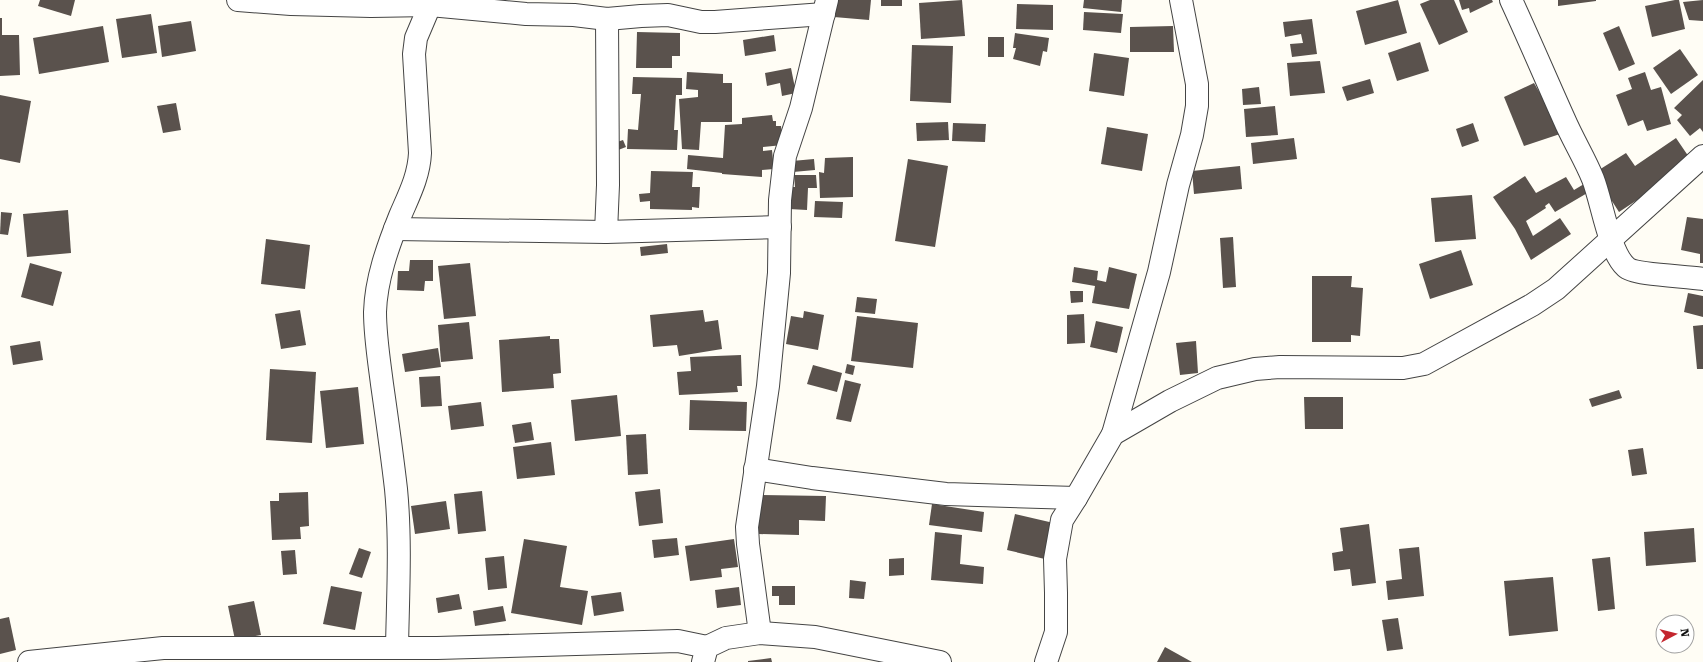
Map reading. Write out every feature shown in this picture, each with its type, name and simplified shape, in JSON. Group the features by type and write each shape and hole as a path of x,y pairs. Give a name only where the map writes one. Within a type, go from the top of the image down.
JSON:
{"street":[{"path":"238,0 291,4 363,6 430,5 526,14 574,15 607,19 668,15 701,22 715,22 825,7 801,108 785,156 780,200 779,273 777,297 761,440 755,469 747,527 760,633"},
{"path":"1046,662 1056,632 1055,559 1062,520 1113,434 1159,272 1178,185 1192,135 1197,106 1197,84 1181,0"},
{"path":"1511,0 1565,121 1593,179 1618,256 1626,267 1633,271 1689,276 1703,279"},
{"path":"397,647 399,558 396,490 377,345 375,312 379,281 395,229 417,176 420,164 414,54 416,38 430,5"},
{"path":"606,232 608,185 607,19"},
{"path":"1113,434 1170,401 1217,378 1255,369 1280,367 1403,368 1424,364 1532,305 1556,289 1703,156"},
{"path":"395,229 606,232 780,227"},
{"path":"755,469 812,478 946,494 1076,498"},
{"path":"29,662 163,648 437,648 678,641 705,654 726,638 760,633 815,637 940,662"}],"building":[{"path":"40,0 75,0 71,16 38,6"},
{"path":"835,0 871,0 869,20 834,17"},
{"path":"881,0 902,0 902,6 881,6"},
{"path":"962,0 965,36 921,39 919,3"},
{"path":"1084,0 1122,0 1121,12 1083,8"},
{"path":"1398,0 1407,33 1365,45 1356,11"},
{"path":"1430,0 1454,0 1468,32 1439,45 1420,4"},
{"path":"1459,0 1492,0 1493,2 1470,13 1469,8 1462,10"},
{"path":"1558,0 1596,0 1596,1 1558,6"},
{"path":"1679,0 1685,29 1652,37 1645,6"},
{"path":"1703,0 1703,21 1689,20 1683,2"},
{"path":"1017,4 1053,5 1053,30 1016,29"},
{"path":"1084,12 1123,14 1121,33 1083,30"},
{"path":"151,14 157,53 122,58 116,19"},
{"path":"0,18 2,18 2,35 19,35 20,75 0,76"},
{"path":"1312,19 1317,54 1292,57 1290,44 1303,43 1301,34 1285,37 1283,22"},
{"path":"191,21 196,51 162,57 158,26"},
{"path":"103,26 109,62 39,74 33,38"},
{"path":"1173,26 1174,52 1130,52 1130,27"},
{"path":"1619,26 1635,64 1619,71 1603,33"},
{"path":"637,32 680,33 680,56 672,56 672,68 636,68"},
{"path":"1015,33 1049,38 1047,52 1043,51 1040,66 1013,59 1016,48 1013,48"},
{"path":"774,35 776,51 745,56 743,40"},
{"path":"988,37 1004,37 1004,57 988,57"},
{"path":"1420,42 1429,71 1397,81 1388,53"},
{"path":"912,45 953,46 951,103 910,101"},
{"path":"1680,49 1698,75 1671,94 1653,68"},
{"path":"1094,53 1129,58 1124,96 1089,91"},
{"path":"1320,61 1325,93 1290,96 1287,63"},
{"path":"791,68 796,93 782,96 780,83 767,86 765,73"},
{"path":"687,72 723,74 723,83 732,83 732,122 701,122 699,150 682,149 679,99 698,97 698,90 686,89"},
{"path":"1645,72 1651,90 1661,87 1671,124 1647,131 1643,120 1628,126 1616,95 1632,89 1628,78"},
{"path":"633,77 682,78 682,95 676,95 674,130 678,130 677,150 627,149 628,129 638,130 641,94 632,94"},
{"path":"1370,79 1374,93 1347,101 1342,87"},
{"path":"1703,80 1703,132 1700,128 1690,136 1677,120 1682,115 1674,108"},
{"path":"1534,83 1563,133 1524,146 1504,97"},
{"path":"1259,87 1261,104 1243,105 1242,89"},
{"path":"0,95 31,101 20,163 0,159"},
{"path":"176,103 181,130 163,133 157,106"},
{"path":"1275,106 1278,135 1246,137 1244,109"},
{"path":"772,115 773,121 776,121 776,126 781,126 783,145 763,147 763,151 772,150 774,169 762,170 762,177 722,174 687,169 688,155 723,158 725,125 742,124 742,118"},
{"path":"948,122 949,140 917,141 916,123"},
{"path":"953,123 986,124 985,142 952,141"},
{"path":"1473,123 1479,141 1462,147 1456,129"},
{"path":"1107,127 1148,134 1142,171 1101,164"},
{"path":"1294,138 1297,159 1253,164 1251,143"},
{"path":"1676,138 1693,163 1619,212 1594,173 1626,153 1635,166"},
{"path":"623,140 626,147 613,152 611,144"},
{"path":"853,157 853,197 820,198 819,172 824,173 825,158"},
{"path":"814,159 815,170 793,172 792,161"},
{"path":"908,159 948,166 935,247 895,241"},
{"path":"1240,166 1242,189 1194,194 1192,171"},
{"path":"651,171 693,172 692,187 700,187 699,208 692,207 692,210 650,209 650,201 640,202 639,194 650,193"},
{"path":"794,175 816,175 817,188 808,188 807,210 789,209 789,187 795,187"},
{"path":"1525,176 1536,193 1566,177 1574,190 1584,184 1589,192 1555,212 1549,203 1545,206 1546,208 1526,221 1533,236 1560,218 1571,234 1531,260 1515,229 1493,197"},
{"path":"1472,195 1476,239 1435,242 1431,198"},
{"path":"815,201 843,202 842,218 814,217"},
{"path":"68,210 71,253 27,257 23,214"},
{"path":"1,212 12,213 8,235 0,234"},
{"path":"1687,217 1703,219 1703,263 1700,263 1700,254 1681,250"},
{"path":"1233,237 1236,287 1223,288 1220,238"},
{"path":"266,239 310,245 305,289 261,284"},
{"path":"667,244 668,253 641,256 640,247"},
{"path":"1461,250 1473,285 1430,299 1419,264"},
{"path":"410,260 433,260 433,281 425,281 424,291 397,290 398,271 409,271"},
{"path":"30,263 62,272 53,306 21,297"},
{"path":"470,263 476,316 444,319 438,266"},
{"path":"1074,267 1098,271 1097,280 1106,282 1109,267 1137,274 1129,309 1092,303 1095,286 1072,282"},
{"path":"1312,276 1352,276 1351,287 1363,288 1360,336 1351,335 1351,342 1312,342"},
{"path":"1070,291 1083,291 1083,302 1071,303"},
{"path":"1688,293 1703,296 1703,317 1684,312"},
{"path":"857,297 877,299 875,314 855,312"},
{"path":"300,310 306,345 281,349 275,314"},
{"path":"703,310 705,322 718,320 722,349 679,356 677,345 653,347 650,315"},
{"path":"804,311 824,315 818,350 786,344 791,316 803,318"},
{"path":"1084,314 1085,343 1067,344 1067,315"},
{"path":"857,316 918,323 913,368 851,361"},
{"path":"1096,321 1123,327 1117,353 1090,347"},
{"path":"469,322 473,359 441,362 438,325"},
{"path":"1703,325 1703,369 1697,369 1693,326"},
{"path":"550,336 550,339 559,339 561,373 553,374 554,388 502,392 499,340"},
{"path":"40,341 43,360 13,365 10,346"},
{"path":"1196,341 1198,373 1180,375 1176,343"},
{"path":"438,348 441,367 405,372 402,354"},
{"path":"741,355 742,386 737,386 738,392 679,395 677,372 691,371 690,357"},
{"path":"847,364 855,366 853,375 845,373"},
{"path":"813,365 842,373 837,392 807,384"},
{"path":"270,369 316,372 312,443 266,440"},
{"path":"440,376 442,406 421,407 419,377"},
{"path":"845,380 861,384 851,422 836,419"},
{"path":"358,387 364,444 326,448 320,391"},
{"path":"1619,390 1622,398 1592,407 1589,399"},
{"path":"617,395 621,436 575,441 571,400"},
{"path":"1304,397 1343,397 1343,429 1305,429"},
{"path":"690,400 747,402 746,431 689,430"},
{"path":"481,402 484,426 451,430 448,406"},
{"path":"531,422 534,440 515,443 512,425"},
{"path":"646,434 648,474 628,475 626,435"},
{"path":"551,442 555,475 517,479 513,447"},
{"path":"1643,448 1647,474 1632,476 1628,450"},
{"path":"660,489 663,523 639,526 635,492"},
{"path":"482,491 486,531 458,534 454,494"},
{"path":"308,492 309,526 300,527 301,539 272,540 270,501 279,501 279,493"},
{"path":"759,495 826,496 825,521 799,520 799,535 759,534"},
{"path":"446,501 450,529 415,534 411,506"},
{"path":"932,504 984,512 982,532 929,525"},
{"path":"1015,514 1058,524 1049,560 1007,550"},
{"path":"1369,524 1376,583 1352,586 1350,569 1334,571 1332,553 1343,551 1340,528"},
{"path":"1694,528 1696,562 1646,566 1644,532"},
{"path":"935,532 962,535 960,564 984,567 983,584 931,580"},
{"path":"677,538 679,555 654,558 652,540"},
{"path":"524,539 567,546 560,587 588,591 582,625 511,613"},
{"path":"734,539 738,567 721,569 722,577 690,581 685,546"},
{"path":"1419,547 1424,596 1388,600 1386,581 1402,579 1399,549"},
{"path":"359,548 371,552 362,578 349,574"},
{"path":"295,550 297,574 283,575 281,551"},
{"path":"504,556 507,588 488,590 485,558"},
{"path":"1610,557 1615,609 1598,611 1592,559"},
{"path":"904,558 904,575 889,576 889,559"},
{"path":"1553,577 1558,631 1509,636 1504,581"},
{"path":"850,580 866,582 864,599 849,598"},
{"path":"331,586 362,592 355,630 323,624"},
{"path":"772,586 795,586 795,605 779,605 779,596 772,596"},
{"path":"739,587 741,605 717,608 715,590"},
{"path":"621,592 624,611 594,616 591,596"},
{"path":"459,594 462,609 438,613 436,598"},
{"path":"254,601 261,635 235,640 228,606"},
{"path":"503,606 506,621 475,626 473,611"},
{"path":"9,617 16,650 0,654 0,619"},
{"path":"1398,618 1403,649 1387,651 1382,620"},
{"path":"1165,647 1192,662 1157,662"},
{"path":"771,658 772,662 748,662 748,661"}]}
